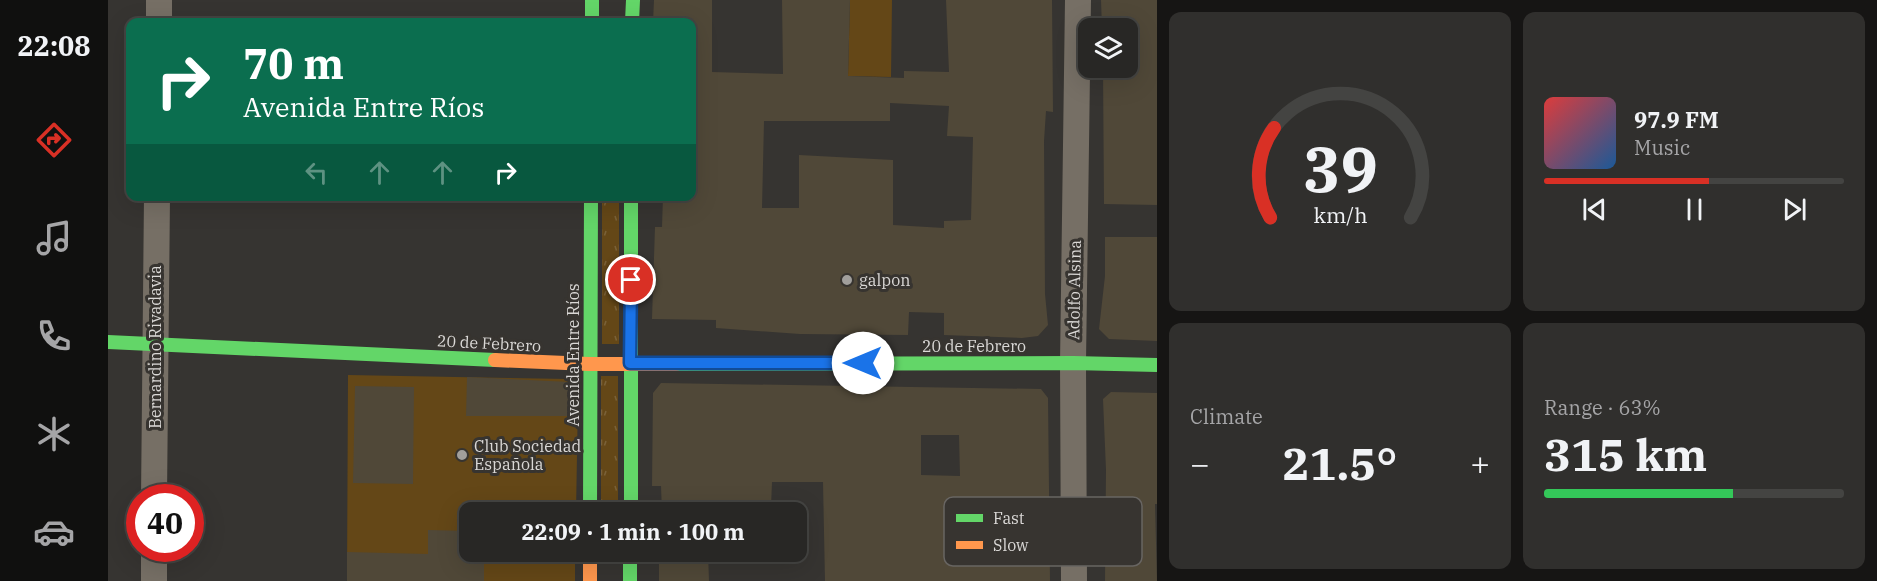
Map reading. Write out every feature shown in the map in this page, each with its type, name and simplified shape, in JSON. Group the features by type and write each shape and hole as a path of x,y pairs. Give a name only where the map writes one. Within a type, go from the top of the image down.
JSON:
{"street":[{"path":"159,0 159,18"},
{"path":"592,0 592,18"},
{"path":"632,18 633,0"},
{"name":"Adolfo Alsina","path":"1074,497 1078,0"},
{"name":"Bernardino Rivadavia","path":"154,484 157,201"},
{"name":"Avenida Entre Ríos","path":"590,502 591,201"},
{"path":"630,502 631,201"},
{"name":"20 de Febrero","path":"108,342 589,364 1073,363 1157,365"},
{"path":"154,562 154,581"},
{"path":"590,562 590,581"},
{"path":"630,562 630,581"},
{"name":"Adolfo Alsina","path":"1074,566 1074,581"}],"green space":[{"path":"850,0 892,0 891,77 848,76"},
{"path":"602,201 619,201 619,344 602,344"},
{"name":"Club Sociedad Española","path":"348,375 569,379 578,397 576,502 459,502 459,562 575,562 575,581 347,581"},
{"path":"601,376 618,376 618,502 601,502"}],"building":[{"path":"654,0 712,0 712,72 783,74 782,0 850,0 848,76 904,78 904,71 949,72 946,0 1052,0 1053,112 1046,111 1044,141 1045,294 1048,325 1038,336 1022,338 944,335 944,313 909,312 908,335 800,334 716,328 716,320 652,319 655,227 662,227 663,201 696,201 696,18 653,18","holes":["890,103 949,106 947,136 973,137 971,220 944,221 944,228 893,225 893,160 799,155 799,208 762,208 764,121 890,121"]},
{"path":"1101,0 1157,0 1157,205 1104,204 1103,78 1138,78 1138,18 1102,18"},
{"path":"1105,237 1157,237 1157,341 1109,339 1099,329 1105,276"},
{"path":"467,377 570,382 572,416 466,416"},
{"path":"661,383 1041,389 1048,398 1049,497 944,497 944,566 1050,566 1050,581 825,581 823,482 772,482 771,502 662,502 661,486 652,486 653,393","holes":["921,435 959,435 960,476 921,475"]},
{"path":"355,386 414,387 413,484 353,483"},
{"path":"1111,392 1157,393 1157,504 1155,504 1157,581 1105,581 1105,566 1142,566 1142,497 1106,497 1103,399"},
{"path":"428,530 459,531 459,562 484,562 484,581 347,581 347,552 428,554"},
{"path":"659,562 708,562 709,581 659,581"}],"traffic: fast":[{"path":"592,0 592,18"},
{"path":"632,18 633,0"},
{"path":"590,502 591,201"},
{"path":"631,201 631,502"},
{"path":"108,342 495,360"},
{"path":"676,364 1073,363 1157,365"},
{"path":"630,562 630,581"}],"traffic: slow":[{"path":"495,360 589,364 676,364"},
{"path":"590,562 590,581"}],"place":[{"name":"galpon","path":"847,280"},
{"name":"Club Sociedad Española","path":"462,455"}],"route":[{"path":"631,280 630,363 863,363"}]}
